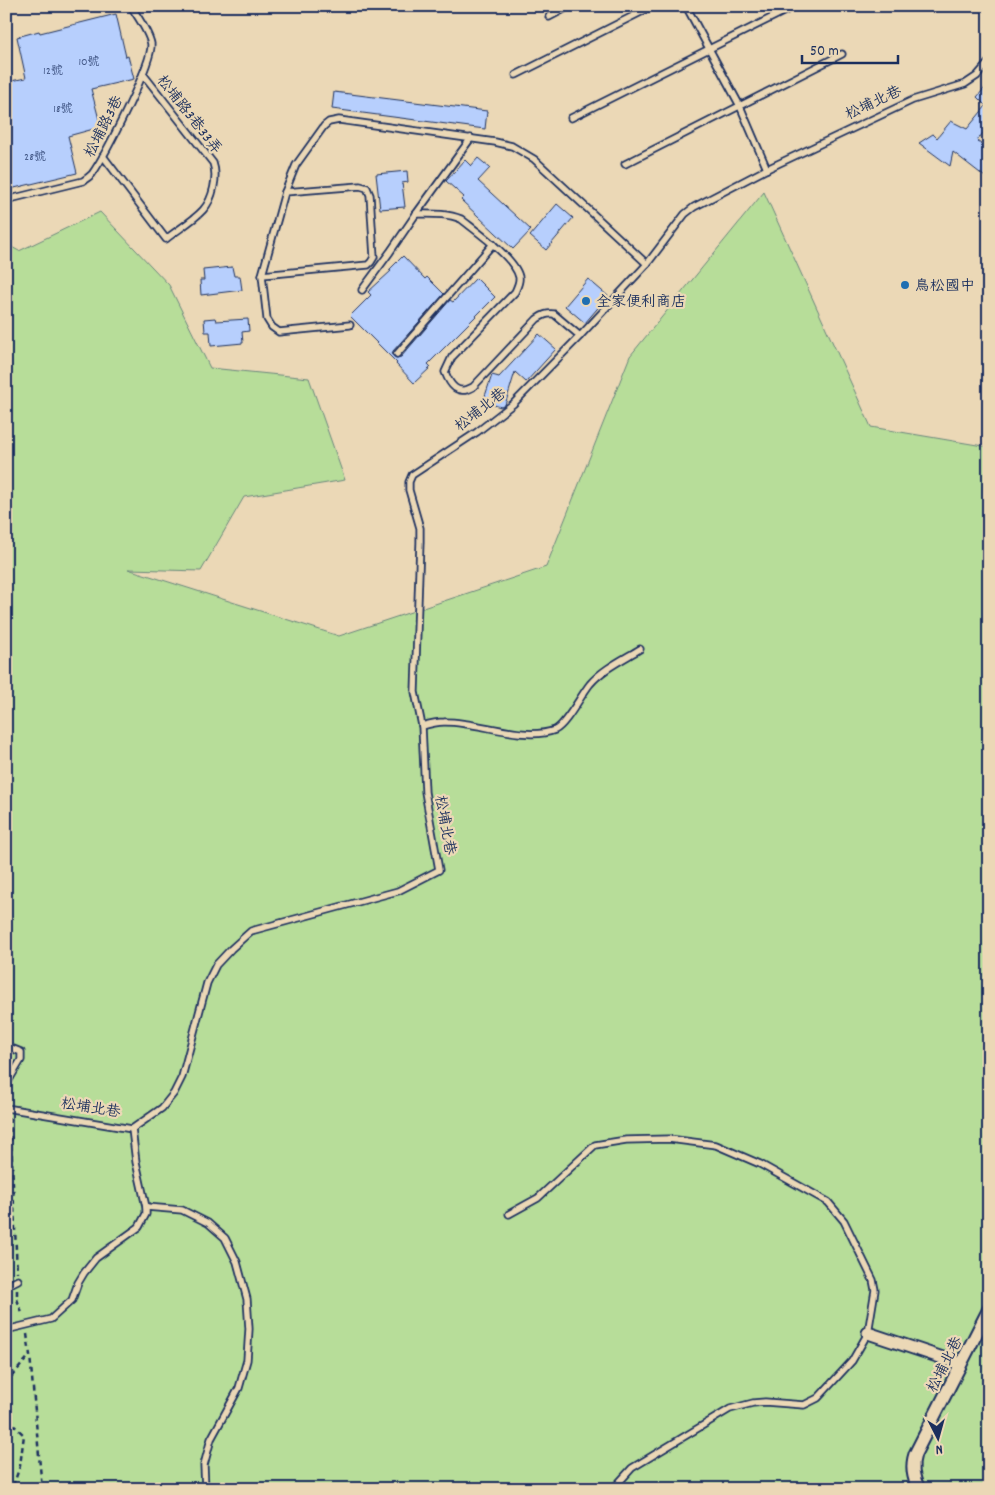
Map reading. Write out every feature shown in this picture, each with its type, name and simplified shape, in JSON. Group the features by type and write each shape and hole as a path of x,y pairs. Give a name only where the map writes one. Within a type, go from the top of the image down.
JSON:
{"street":[{"name":"松埔北巷","path":"919,1489 913,1472 912,1461 989,1309"},
{"path":"868,1333 961,1364"}],"lane":[{"name":"松埔路3巷","path":"6,200 83,181 90,176 103,156 143,74 151,51 151,42 130,6"},
{"path":"549,17 570,6"},
{"path":"516,76 654,6"},
{"path":"686,6 740,106 767,169"},
{"path":"571,118 795,6"},
{"path":"625,164 842,54"},
{"name":"松埔北巷","path":"8,1108 132,1129 162,1108 174,1093 182,1077 207,983 216,965 251,932 398,891 438,870 425,792 422,726 415,692 420,528 409,490 408,482 412,476 477,432 513,404 647,264 684,214 767,169 913,100 965,84 977,76 989,62"},
{"name":"松埔路3巷33弄","path":"103,156 166,239 203,210 208,202 216,181 213,163 143,74"},
{"path":"350,326 279,332 272,327 267,319 262,275 285,192 296,165 318,132 329,122 339,120 471,138 512,146 534,159 647,264"},
{"path":"362,290 471,138"},
{"path":"262,275 368,265 374,257 370,195 367,188 360,186 285,192"},
{"name":"松埔北巷","path":"416,214 453,215 461,219 492,244 517,271 520,279 515,292 452,357 445,372 448,381 453,387 461,391 473,387 542,315 554,314 580,336"},
{"path":"397,354 492,244"},
{"path":"422,726 444,722 523,733 544,733 557,729 590,684 603,671 640,649"},
{"path":"6,1046 21,1052 22,1060 6,1085"},
{"path":"6,1330 52,1319 72,1300 78,1283 96,1258 139,1227 146,1214 146,1206 136,1162 132,1129"},
{"path":"509,1214 538,1198 595,1145 626,1140 670,1139 716,1145 760,1164 828,1202 844,1221 873,1280 876,1290 868,1333 852,1361 818,1398 804,1405 765,1402 752,1403 730,1409 632,1468 613,1489"},
{"path":"146,1206 182,1210 208,1223 225,1238 237,1262 247,1298 249,1329 247,1360 239,1388 211,1440 204,1465 205,1489"},
{"path":"6,1286 18,1280"}],"path":[{"path":"8,1108 18,1280 17,1299 25,1324 30,1355 42,1489"},
{"path":"6,1383 30,1355"},
{"path":"6,1418 24,1435 20,1466 12,1489"}],"green space":[{"path":"764,192 871,427 989,447 989,1489 6,1489 6,244 19,251 100,212 169,285 210,368 309,378 345,480 244,497 201,571 128,569 339,636 546,567 630,356"}],"building":[{"path":"116,14 126,57 128,56 134,79 91,89 101,127 68,136 77,173 6,190 6,82 26,78 17,37"},
{"path":"989,83 989,125 977,141 989,150 989,180 953,152 950,166 919,143 933,134 937,138 951,121 967,129 986,106 977,97"},
{"path":"334,92 487,111 485,129 332,109"},
{"path":"478,158 490,168 478,181 531,230 513,249 461,200 464,197 446,181 465,160 471,166"},
{"path":"407,171 408,182 402,183 405,207 380,209 376,174"},
{"path":"557,204 573,218 546,250 530,236"},
{"path":"403,256 425,279 427,277 444,294 393,351 392,355 396,358 401,357 450,300 453,302 476,278 495,297 428,364 431,367 414,383 397,363 350,316 371,295 368,292 391,271 389,270"},
{"path":"232,267 234,276 240,276 242,290 201,295 200,280 204,280 203,270"},
{"name":"全家便利商店","path":"588,279 608,296 585,323 565,306"},
{"path":"215,318 216,321 248,319 249,331 242,332 243,343 211,346 210,332 205,332 204,319"},
{"path":"539,334 556,349 526,382 515,372 505,405 501,407 483,402 492,375 499,377"}],"place":[{"name":"鳥松國中","path":"905,285"},
{"name":"全家便利商店","path":"586,301"}]}
